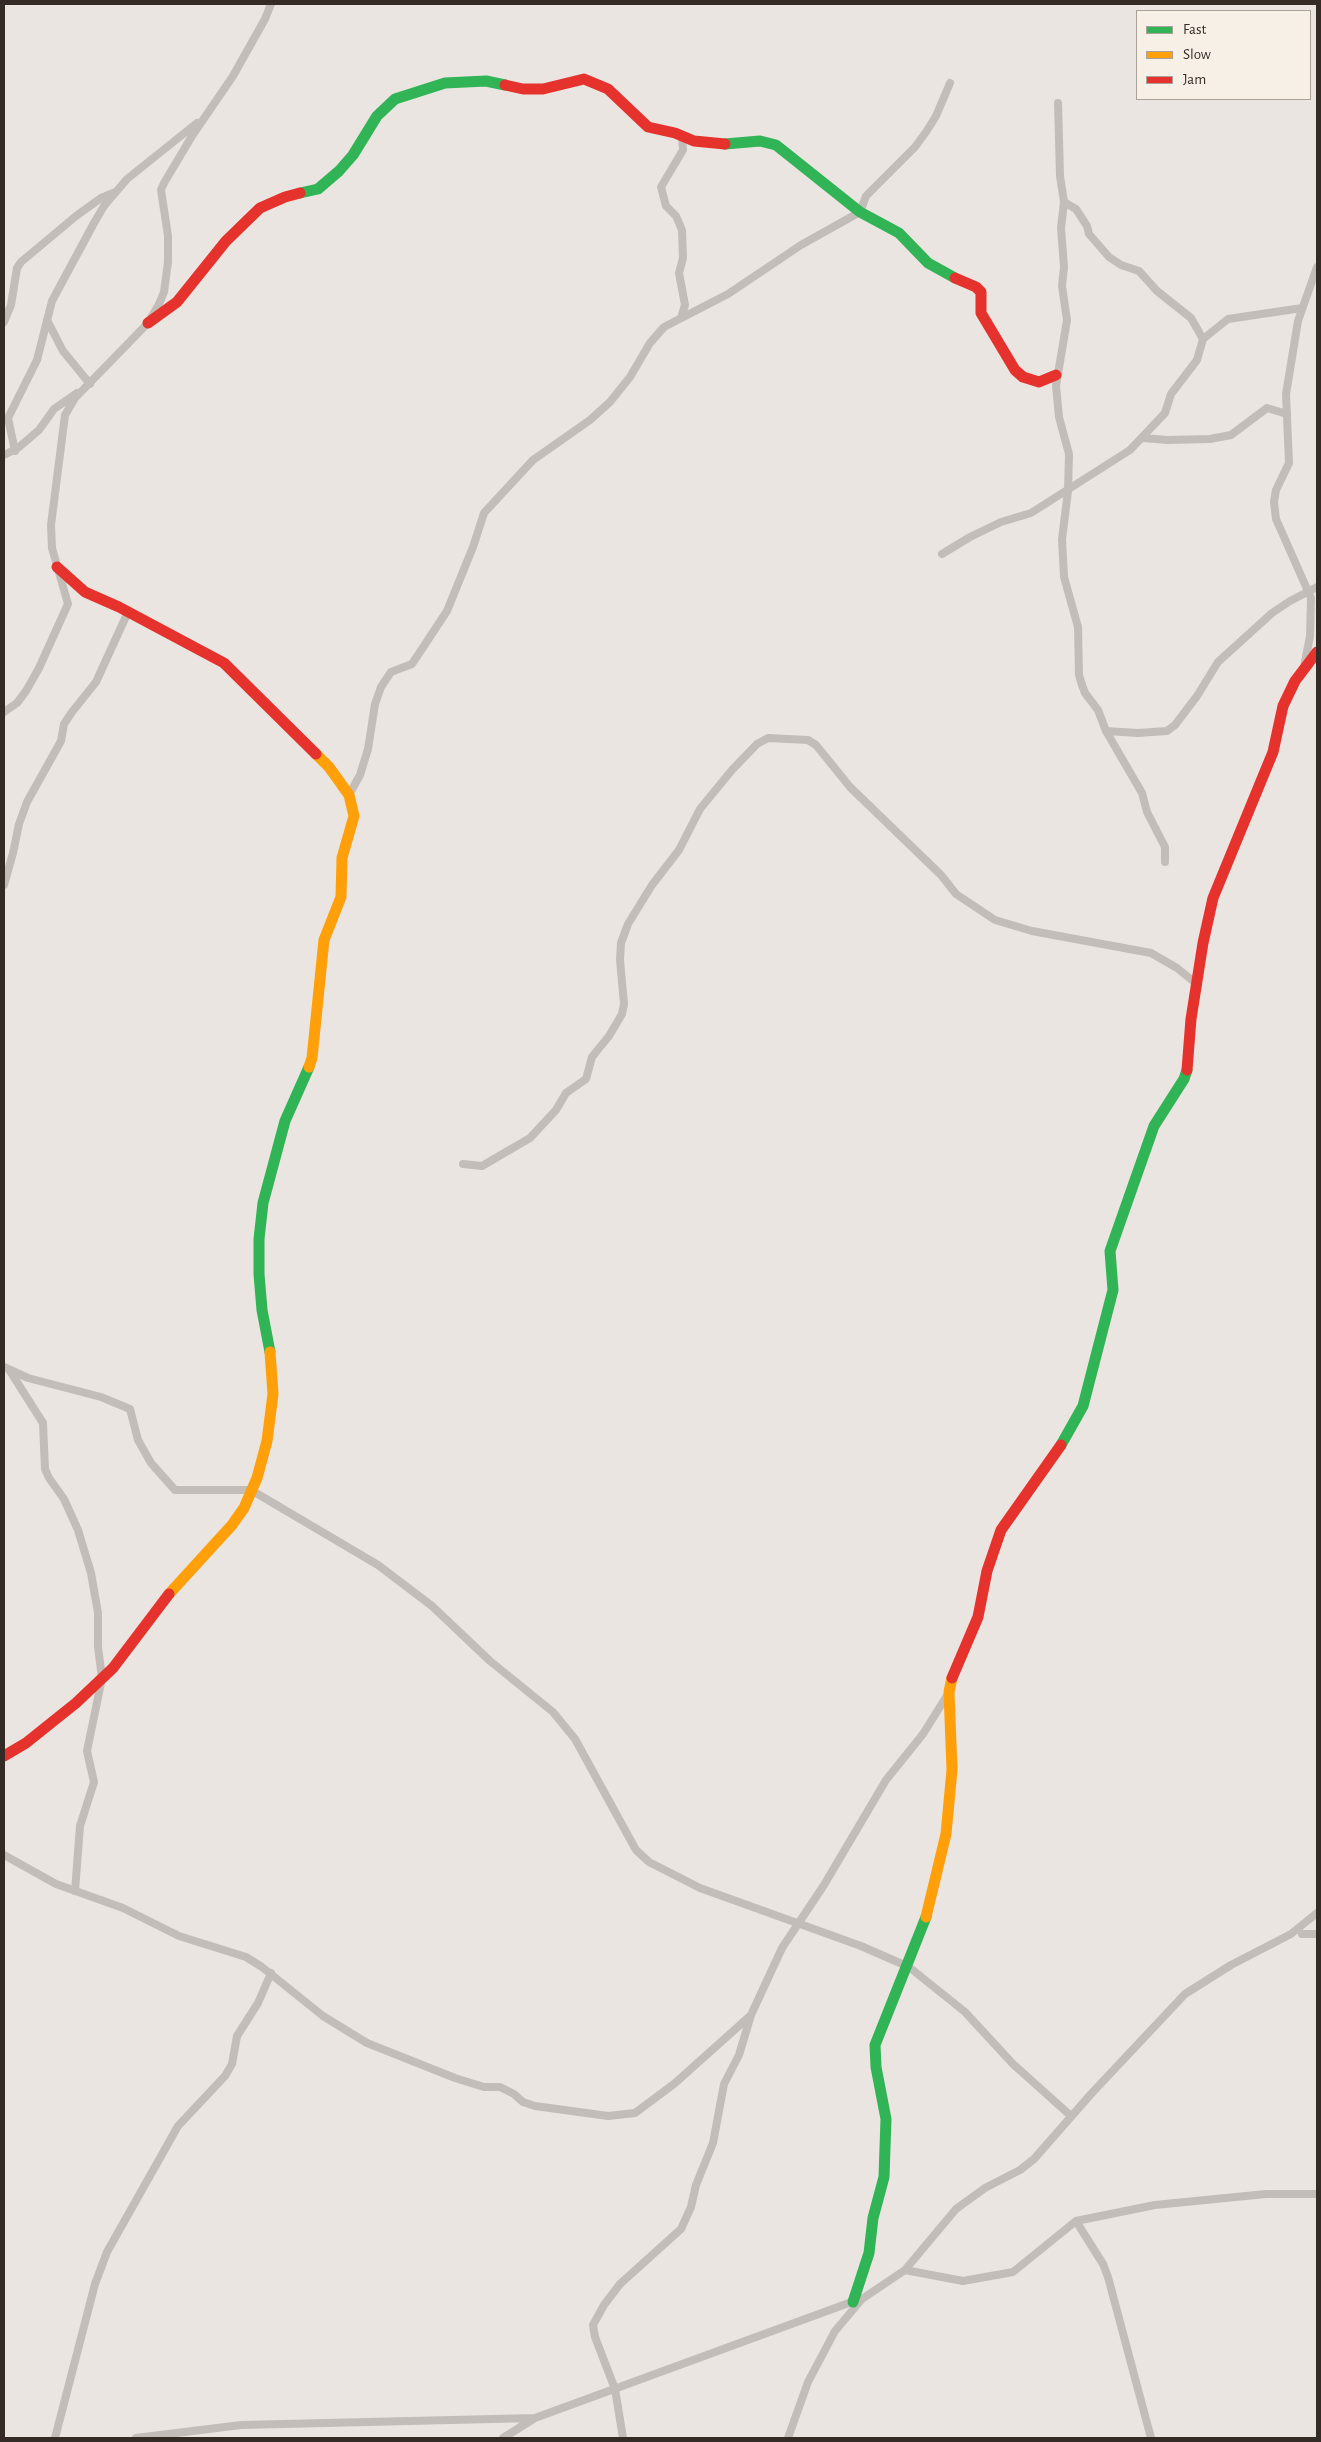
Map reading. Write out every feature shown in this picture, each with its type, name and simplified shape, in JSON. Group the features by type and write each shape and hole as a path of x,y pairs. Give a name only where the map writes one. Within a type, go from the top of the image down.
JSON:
{"street":[{"path":"148,323 161,298 166,281 168,236 162,190 173,168 233,76 265,19 271,4"},
{"path":"4,455 15,451 39,430 54,409 90,384 148,323 177,302 240,225 260,208 285,197 318,188 340,171 353,155 377,116 395,99 421,89 445,83 486,81 523,89 543,89 584,79 608,89 648,127 694,141 733,145 760,142 776,145 860,212 899,233 918,254 934,266 964,283 976,287 982,292 981,313 1019,373 1032,382 1039,382 1056,375"},
{"path":"349,795 362,768 372,718 381,687 390,672 412,664 447,611 473,547 484,513 533,460 590,420 610,402 630,377 650,343 664,327 728,294 801,245 860,212 866,196 915,147 926,132 936,116 950,83"},
{"path":"1058,103 1060,176 1064,202 1061,228 1064,267 1062,286 1067,320 1065,342 1056,375 1058,417 1069,454 1068,491 1062,539 1064,576 1078,627 1079,675 1085,694 1098,710 1106,731 1142,793 1148,812 1165,847 1165,862"},
{"path":"15,451 8,418 37,360 47,320 60,287 99,215 116,191 128,179 205,117"},
{"path":"681,318 685,305 679,272 682,258 682,230 676,216 666,206 661,187 684,150 682,136"},
{"path":"4,322 10,305 14,278 21,262 100,198 116,191"},
{"path":"1064,202 1076,209 1087,226 1089,234 1109,257 1121,265 1139,271 1157,291 1191,318 1203,339"},
{"path":"788,2438 808,2382 835,2330 857,2300 868,2253 884,2177 886,2119 876,2067 875,2044 923,1930 946,1834 952,1770 950,1692 953,1676 978,1617 988,1571 1001,1530 1057,1453 1083,1406 1112,1290 1110,1251 1154,1126 1186,1073 1203,942 1215,892 1232,857 1273,752 1284,706 1303,668 1310,636 1312,614 1309,592 1276,520 1275,511 1276,490 1289,463 1288,375 1302,308 1317,267"},
{"path":"942,554 970,537 1001,522 1031,513 1130,450 1165,413 1171,394 1197,360 1203,339 1228,319 1302,308"},
{"path":"47,320 63,351 90,384"},
{"path":"4,712 17,703 26,691 66,613 68,604 52,548 51,524 63,430 69,406 83,390"},
{"path":"1142,438 1168,440 1210,439 1230,435 1268,408 1287,414"},
{"path":"4,1756 50,1724 86,1695 129,1649 176,1586 232,1526 244,1508 251,1490 267,1441 273,1394 272,1363 262,1310 259,1274 258,1244 263,1203 285,1121 305,1079 312,1058 324,940 341,897 342,858 354,816 349,795 329,767 224,663 128,612 84,592 57,568"},
{"path":"1106,731 1138,733 1167,731 1175,725 1197,696 1218,662 1272,613 1317,587"},
{"path":"4,885 14,853 19,824 27,802 62,741 64,724 96,682 128,612"},
{"path":"1303,668 1317,652"},
{"path":"463,1164 482,1166 530,1138 556,1110 566,1093 586,1079 592,1056 609,1036 622,1014 624,1004 620,960 621,943 628,924 652,884 679,850 700,809 757,744 768,738 808,740 816,744 850,787 956,894 995,920 1051,935 1084,939 1150,953 1177,968 1198,985"},
{"path":"7,1369 101,1397 130,1409 138,1440 151,1463 175,1490 251,1490 347,1545 406,1585 446,1618 490,1661 553,1712 575,1739 636,1850 649,1862 700,1888 909,1967 965,2012 1013,2064 1071,2116"},
{"path":"7,1369 43,1423 45,1469 48,1478 64,1499 84,1549 96,1596 99,1660 102,1678 87,1751 94,1782 80,1826 75,1891"},
{"path":"623,2438 615,2388 595,2337 593,2325 604,2305 620,2284 681,2229 691,2207 696,2185 713,2143 724,2084 739,2055 751,2015 782,1948 799,1924 872,1801 923,1734 950,1692"},
{"path":"4,1855 56,1884 131,1912 179,1936 246,1957 271,1973 324,2016 367,2043 455,2078 484,2087 500,2087 514,2094 523,2102 536,2106 608,2116 635,2113 674,2084 751,2015"},
{"path":"503,2438 535,2418 857,2300 905,2270 956,2209 985,2188 1020,2170 1034,2159 1071,2116 1185,1994 1230,1965 1292,1934 1317,1913"},
{"path":"1302,1934 1317,1934"},
{"path":"55,2438 79,2340 100,2268 107,2252 178,2126 225,2076 232,2064 237,2036 258,2003 271,1973"},
{"path":"905,2270 963,2281 1013,2272 1076,2221 1156,2205 1266,2194 1317,2194"},
{"path":"1076,2221 1103,2264 1108,2277 1151,2438"},
{"path":"136,2438 241,2425 535,2418"}],"traffic: fast":[{"path":"300,193 318,189 339,171 353,155 377,116 395,99 445,83 486,81 505,85"},
{"path":"725,144 760,141 776,145 860,212 899,233 928,263 955,278"},
{"path":"270,1352 262,1310 259,1274 259,1239 263,1203 285,1121 309,1067"},
{"path":"1061,1445 1083,1406 1113,1290 1110,1251 1154,1126 1184,1079 1187,1070"},
{"path":"853,2302 869,2253 873,2218 884,2177 886,2119 876,2067 875,2045 926,1917"}],"traffic: slow":[{"path":"309,1067 312,1058 324,940 341,897 342,858 354,816 349,795 329,767 316,754"},
{"path":"169,1594 232,1525 244,1508 257,1478 267,1441 273,1394 270,1352"},
{"path":"926,1917 946,1834 952,1770 949,1692 952,1678"}],"traffic: jam":[{"path":"505,85 523,89 543,89 584,79 608,89 648,127 675,133 694,141 725,144"},
{"path":"148,323 177,302 226,241 260,208 285,197 300,193"},
{"path":"955,278 976,287 981,292 981,313 1015,370 1023,377 1039,382 1056,375"},
{"path":"57,567 85,592 119,607 224,663 316,754"},
{"path":"1187,1070 1191,1019 1203,943 1213,898 1273,752 1283,706 1295,681 1317,652"},
{"path":"952,1678 978,1617 987,1571 1001,1530 1061,1445"},
{"path":"4,1756 26,1743 76,1703 113,1668 169,1594"}]}
